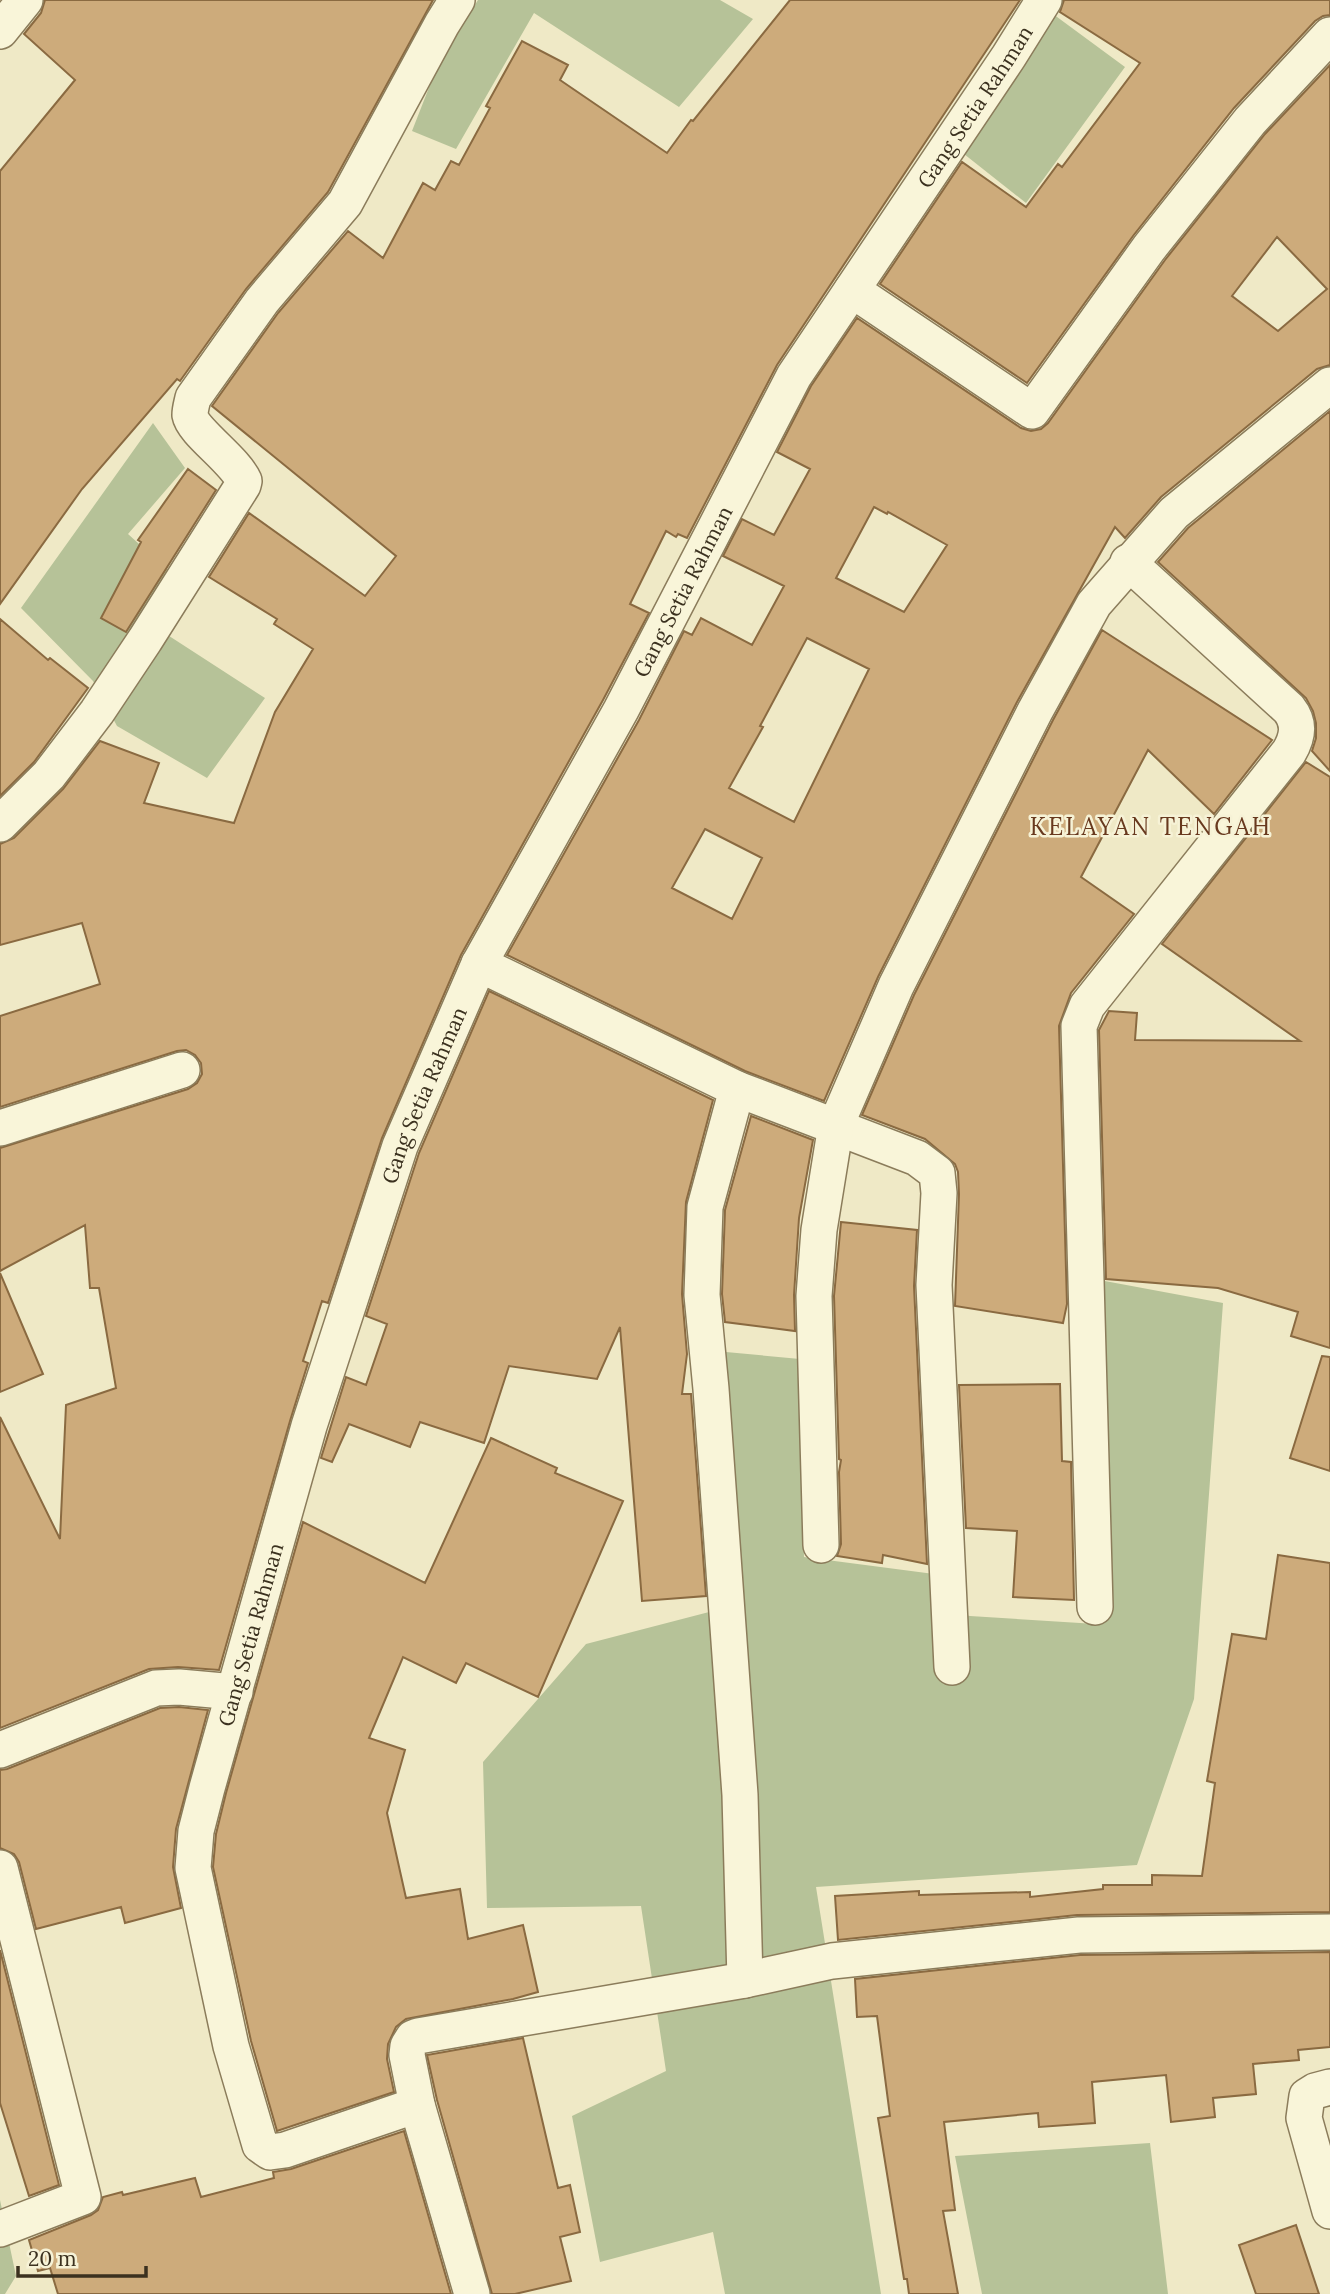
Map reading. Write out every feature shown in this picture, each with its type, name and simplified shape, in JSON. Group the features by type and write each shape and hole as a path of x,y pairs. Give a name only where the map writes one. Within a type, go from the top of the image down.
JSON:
{"street":[{"path":"0,31 25,0"},
{"path":"0,824 49,775 97,712 243,485 240,471 194,424 190,412 193,398 262,301 345,203 457,0"},
{"name":"Gang Setia Rahman","path":"417,2105 285,2150 270,2152 260,2145 231,2046 194,1868 196,1830 309,1426 400,1146 480,964 621,710 794,376 1044,0"},
{"path":"852,290 1032,411 1166,227 1250,121 1330,35"},
{"path":"821,1545 814,1296 819,1230 835,1125 896,986 1035,711 1094,604 1128,562 1174,513 1330,385"},
{"path":"1095,1608 1079,1026 1087,1006 1297,740 1296,717 1289,709 1128,562"},
{"path":"480,964 737,1089 916,1158 937,1173 939,1180 933,1285 952,1667"},
{"path":"0,1128 182,1070"},
{"path":"737,1089 705,1207 702,1295 740,1795 745,1980"},
{"path":"0,1750 156,1688 179,1687 235,1692"},
{"path":"0,1868 83,2197 0,2229"},
{"path":"472,2294 417,2105 407,2055 408,2046 418,2035 745,1980 832,1961 1079,1935 1330,1932"},
{"path":"1330,2087 1307,2096 1304,2118 1330,2211"}],"green space":[{"path":"478,0 720,0 753,19 679,107 534,13 456,149 412,131 439,62"},
{"path":"1053,14 1125,67 1026,203 964,154"},
{"path":"153,423 185,468 128,534 169,571 146,621 265,698 207,778 117,726 93,681 21,608"},
{"path":"1094,1279 1223,1303 1194,1699 1137,1865 816,1887 881,2294 725,2294 713,2232 600,2262 572,2116 666,2071 641,1906 487,1908 483,1762 586,1644 736,1605 715,1351 800,1359 804,1557 934,1574 941,1611 970,1616 1096,1624"},
{"path":"1150,2143 1168,2294 982,2294 955,2156"},
{"path":"0,2200 16,2276 5,2294 0,2294"}],"building":[{"path":"45,0 433,0 328,192 246,289 180,381 177,379 82,489 0,604 0,171 75,80 24,34 41,13"},
{"path":"790,0 1020,0 777,365 687,538 678,534 676,537 666,531 630,604 649,613 461,955 382,1138 328,1303 322,1301 303,1361 308,1363 219,1670 178,1667 149,1669 0,1728 0,1417 60,1539 66,1405 116,1388 99,1288 90,1288 85,1225 0,1271 0,1148 188,1089 197,1083 202,1074 201,1063 195,1055 186,1050 177,1051 0,1107 0,1016 100,984 82,923 0,945 0,844 14,838 63,789 100,741 159,763 144,803 234,823 275,712 313,649 274,624 277,619 209,577 249,513 365,596 396,556 212,406 278,313 348,231 383,258 423,183 435,190 451,161 459,165 490,108 486,106 522,41 568,65 560,80 667,153"},
{"path":"1064,0 1330,0 1330,15 1315,21 1234,108 1133,236 1027,383 880,284 962,162 1026,207 1058,164 1062,167 1140,63 1060,12"},
{"path":"1330,65 1330,365 1317,369 1161,497 1125,538 1115,527 1017,702 878,977 824,1101 745,1071 507,955 639,720 684,631 692,635 701,618 752,645 784,586 723,556 742,519 774,535 810,469 777,452 811,386 857,318 1021,428 1031,431 1041,429 1165,260 1265,134","holes":["1277,237 1327,289 1278,331 1232,296","874,507 947,545 904,612 836,578","807,638 869,669 794,822 729,788 763,727 760,726","705,829 762,858 732,919 672,888"]},
{"path":"1330,411 1330,771 1312,751 1316,738 1316,723 1306,698 1158,562 1188,528"},
{"path":"188,469 216,490 126,632 101,618 141,542 138,540"},
{"path":"0,619 48,660 50,658 88,688 34,762 0,796"},
{"path":"1102,630 1272,740 1214,814 1148,750 1081,877 1134,914 1071,993 1059,1026 1067,1304 1063,1323 955,1306 959,1194 955,1164 925,1139 862,1115 914,995 1053,720"},
{"path":"1306,762 1330,777 1330,1348 1291,1336 1298,1312 1218,1288 1106,1279 1099,1030 1109,1011 1137,1013 1135,1040 1300,1041 1162,944"},
{"path":"489,991 713,1100 686,1202 682,1294 687,1354 682,1394 691,1394 706,1596 642,1601 620,1327 597,1379 509,1366 484,1443 420,1422 410,1447 349,1424 332,1462 321,1458 346,1377 366,1385 387,1324 366,1316 419,1153"},
{"path":"751,1116 813,1140 799,1218 794,1295 795,1331 725,1322 722,1294 725,1210"},
{"path":"841,1222 917,1230 914,1286 927,1564 883,1555 882,1563 837,1556 841,1544 841,1460 834,1296"},
{"path":"0,1273 43,1374 0,1392"},
{"path":"1322,1356 1330,1357 1330,1471 1290,1458"},
{"path":"1060,1384 1062,1461 1071,1462 1074,1600 1013,1597 1017,1531 966,1528 959,1385"},
{"path":"491,1438 557,1468 555,1473 623,1501 538,1697 466,1663 456,1683 403,1657 369,1738 405,1750 387,1813 406,1898 460,1889 468,1939 523,1925 538,1992 406,2019 396,2027 388,2044 387,2059 394,2092 277,2131 251,2041 213,1867 216,1834 226,1793 303,1522 425,1583"},
{"path":"1278,1555 1330,1563 1330,1912 1077,1915 838,1940 835,1896 919,1891 919,1895 1030,1892 1030,1897 1103,1889 1103,1885 1152,1885 1152,1875 1202,1876 1215,1783 1207,1781 1232,1634 1266,1639"},
{"path":"160,1708 208,1710 176,1829 173,1867 181,1908 125,1923 121,1907 36,1929 19,1862 14,1854 0,1848 0,1770"},
{"path":"0,1950 59,2185 29,2196 0,2103"},
{"path":"1330,1952 1330,2047 1298,2050 1299,2060 1253,2064 1256,2094 1213,2098 1215,2117 1171,2122 1166,2075 1092,2082 1095,2123 1039,2127 1038,2113 944,2122 955,2210 943,2211 958,2294 909,2294 907,2279 904,2279 878,2118 890,2116 877,2016 857,2017 855,1979 1080,1955"},
{"path":"523,2038 558,2188 570,2185 580,2232 560,2237 571,2281 515,2294 492,2294 437,2100 427,2055"},
{"path":"404,2131 451,2294 58,2294 50,2268 38,2271 29,2240 91,2215 98,2210 103,2197 195,2178 201,2197 274,2178 273,2172 291,2169"},
{"path":"1296,2225 1319,2294 1256,2294 1239,2245"}],"district":[{"name":"KELAYAN TENGAH","path":"1151,826"}]}
